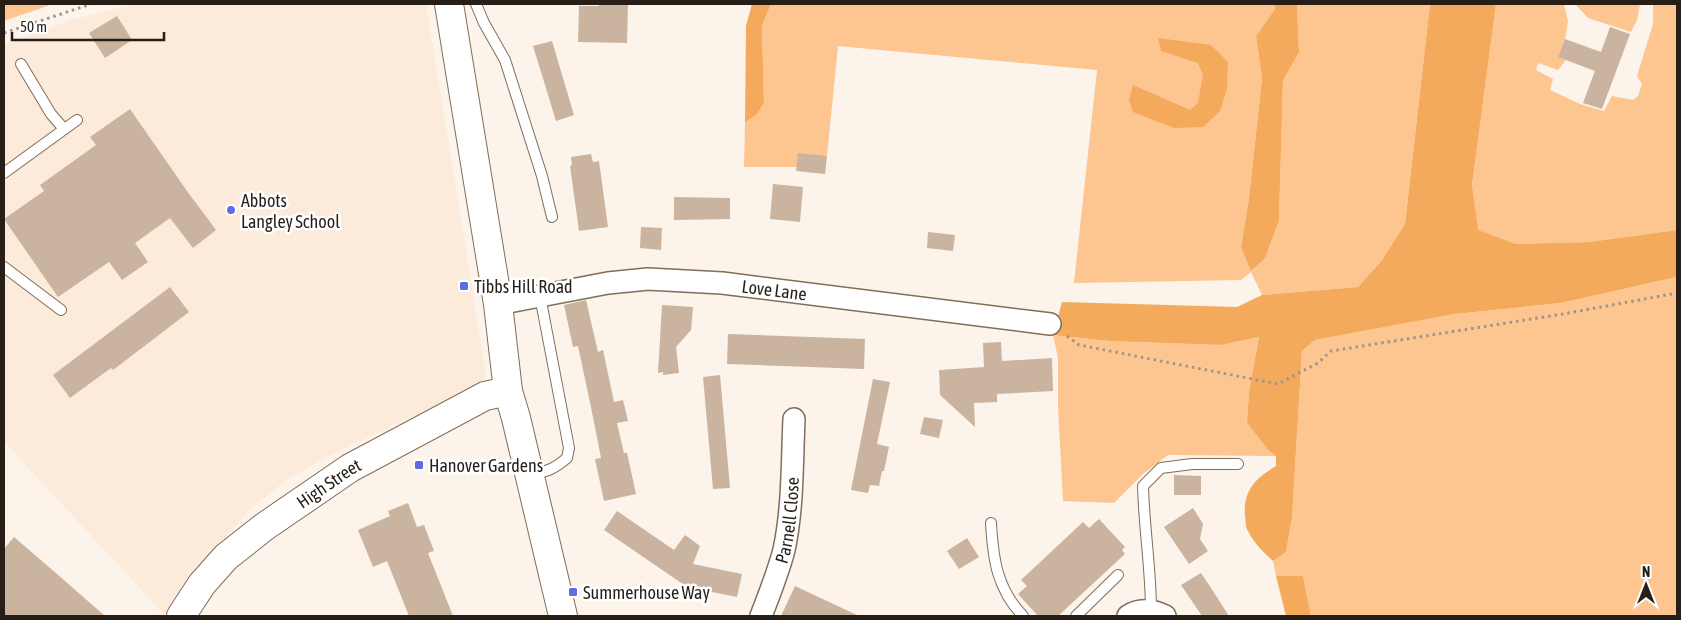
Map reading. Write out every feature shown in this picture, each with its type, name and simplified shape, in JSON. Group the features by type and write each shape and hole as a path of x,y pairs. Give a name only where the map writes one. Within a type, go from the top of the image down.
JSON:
{"street":[{"path":"449,4 498,304 508,391 563,616"},
{"name":"Love Lane","path":"498,304 618,282 648,279 731,284 1050,324"},
{"name":"High Street","path":"182,616 202,584 226,556 304,498 350,468 485,396 508,391"},
{"name":"Parnell Close","path":"761,616 773,586 788,527 794,419"},
{"path":"1128,616 1133,612 1139,611 1158,614"}],"lane":[{"path":"476,4 484,23 505,60 542,176 552,217"},
{"path":"21,64 51,114 64,129"},
{"path":"4,173 77,120"},
{"path":"4,267 61,310"},
{"path":"528,474 548,471 556,467 567,458 569,448 540,296"},
{"path":"1158,614 1144,521 1143,486 1161,468 1192,464 1238,464"},
{"path":"991,524 993,558 999,577 1009,597 1023,616"},
{"path":"1076,616 1118,575"}],"path":[{"path":"4,33 91,4"},
{"path":"1050,324 1079,345 1278,384 1318,363 1332,351 1554,316 1677,293"}],"shaded area":[{"path":"4,4 53,4 4,21"},
{"name":"Abbots Langley School","path":"136,4 426,4 486,375 481,386 323,459 285,481 252,507 207,558 164,614 4,442 4,45 71,20"},
{"path":"752,4 771,4 762,26 764,103 757,114 745,123 746,26"},
{"path":"771,4 1275,4 1275,9 1256,36 1262,78 1249,198 1241,247 1252,271 1279,220 1283,81 1299,52 1297,4 1430,4 1405,224 1382,260 1358,287 1262,295 1251,272 1241,280 1074,283 1097,70 838,46 827,156 797,167 744,167 745,123 757,114 764,103 762,26"},
{"path":"1275,4 1297,4 1299,52 1283,81 1279,220 1265,258 1251,271 1241,247 1249,198 1262,78 1256,36 1275,9"},
{"path":"1430,4 1496,4 1472,185 1478,230 1516,244 1589,242 1677,230 1677,277 1561,303 1455,314 1315,340 1302,351 1292,518 1286,552 1273,561 1250,535 1246,528 1245,516 1246,499 1252,486 1262,475 1276,466 1276,456 1268,450 1247,423 1249,392 1259,337 1221,345 1109,341 1053,335 1062,302 1237,307 1262,295 1358,287 1382,260 1405,224"},
{"path":"1496,4 1564,4 1568,21 1565,39 1558,57 1566,60 1558,70 1538,63 1536,70 1553,79 1550,90 1580,104 1604,111 1612,96 1633,100 1638,96 1642,84 1637,76 1653,24 1653,4 1677,4 1677,230 1589,242 1516,244 1477,230 1472,185"},
{"path":"1575,4 1640,4 1637,20 1631,32 1588,18"},
{"path":"1158,38 1211,45 1228,62 1227,89 1220,111 1203,127 1174,128 1133,112 1129,100 1133,85 1190,110 1198,103 1203,75 1198,63 1161,51"},
{"path":"1677,277 1677,616 1311,616 1303,576 1276,576 1273,561 1286,552 1292,518 1302,351 1315,340 1455,314 1561,303"},
{"path":"1053,335 1109,341 1221,345 1259,337 1249,392 1247,423 1268,450 1276,456 1168,455 1143,474 1114,503 1063,501 1058,407 1058,358"},
{"path":"1276,576 1303,576 1311,616 1286,616"}],"building":[{"path":"599,4 628,4 627,43 578,42 579,6 599,6"},
{"path":"117,16 132,40 105,58 89,33"},
{"path":"1610,27 1630,34 1602,109 1583,103 1595,71 1558,57 1565,39 1601,52"},
{"path":"552,41 574,115 556,121 533,46"},
{"path":"130,109 216,230 193,248 170,218 135,243 148,262 122,280 109,262 58,297 4,219 44,191 40,185 96,145 90,137"},
{"path":"798,153 827,156 825,174 796,171"},
{"path":"591,154 593,162 599,161 608,227 579,231 570,166 572,165 571,157"},
{"path":"773,184 803,187 800,222 770,219"},
{"path":"674,197 730,198 730,219 674,220"},
{"path":"641,227 662,228 661,250 640,248"},
{"path":"928,232 955,235 953,251 927,248"},
{"path":"170,287 189,312 113,370 111,368 70,398 53,375"},
{"path":"586,300 598,352 603,350 614,402 623,400 628,421 617,423 624,453 627,453 636,494 604,501 595,459 601,458 591,407 578,346 573,347 564,305"},
{"path":"662,305 693,307 691,330 676,347 679,373 663,375 663,372 658,373"},
{"path":"728,334 865,339 864,369 727,364"},
{"path":"1001,342 1002,361 1052,358 1053,391 997,394 997,402 974,403 975,427 940,395 939,370 984,367 983,343"},
{"path":"720,375 730,488 713,489 703,377"},
{"path":"873,379 890,382 877,444 889,447 879,486 870,485 868,493 851,490"},
{"path":"924,417 943,420 939,438 920,434"},
{"path":"1174,475 1201,476 1201,495 1174,495"},
{"path":"408,503 417,527 424,525 434,551 428,553 453,616 409,616 387,561 373,567 358,530 390,516 388,511"},
{"path":"1193,508 1203,524 1200,539 1208,551 1189,564 1164,527"},
{"path":"617,511 674,550 685,535 700,546 693,564 742,574 737,597 687,587 604,530"},
{"path":"1099,519 1125,547 1122,550 1125,554 1058,616 1038,616 1018,594 1027,586 1021,580 1083,522 1089,528"},
{"path":"14,537 105,616 4,616 4,549"},
{"path":"967,538 979,557 959,569 947,551"},
{"path":"1201,573 1229,616 1202,616 1181,585"},
{"path":"795,586 859,616 781,616"}],"place":[{"name":"Abbots Langley School","path":"231,210"},
{"name":"Tibbs Hill Road","path":"464,286"},
{"name":"Hanover Gardens","path":"419,465"},
{"name":"Summerhouse Way","path":"573,592"}]}
